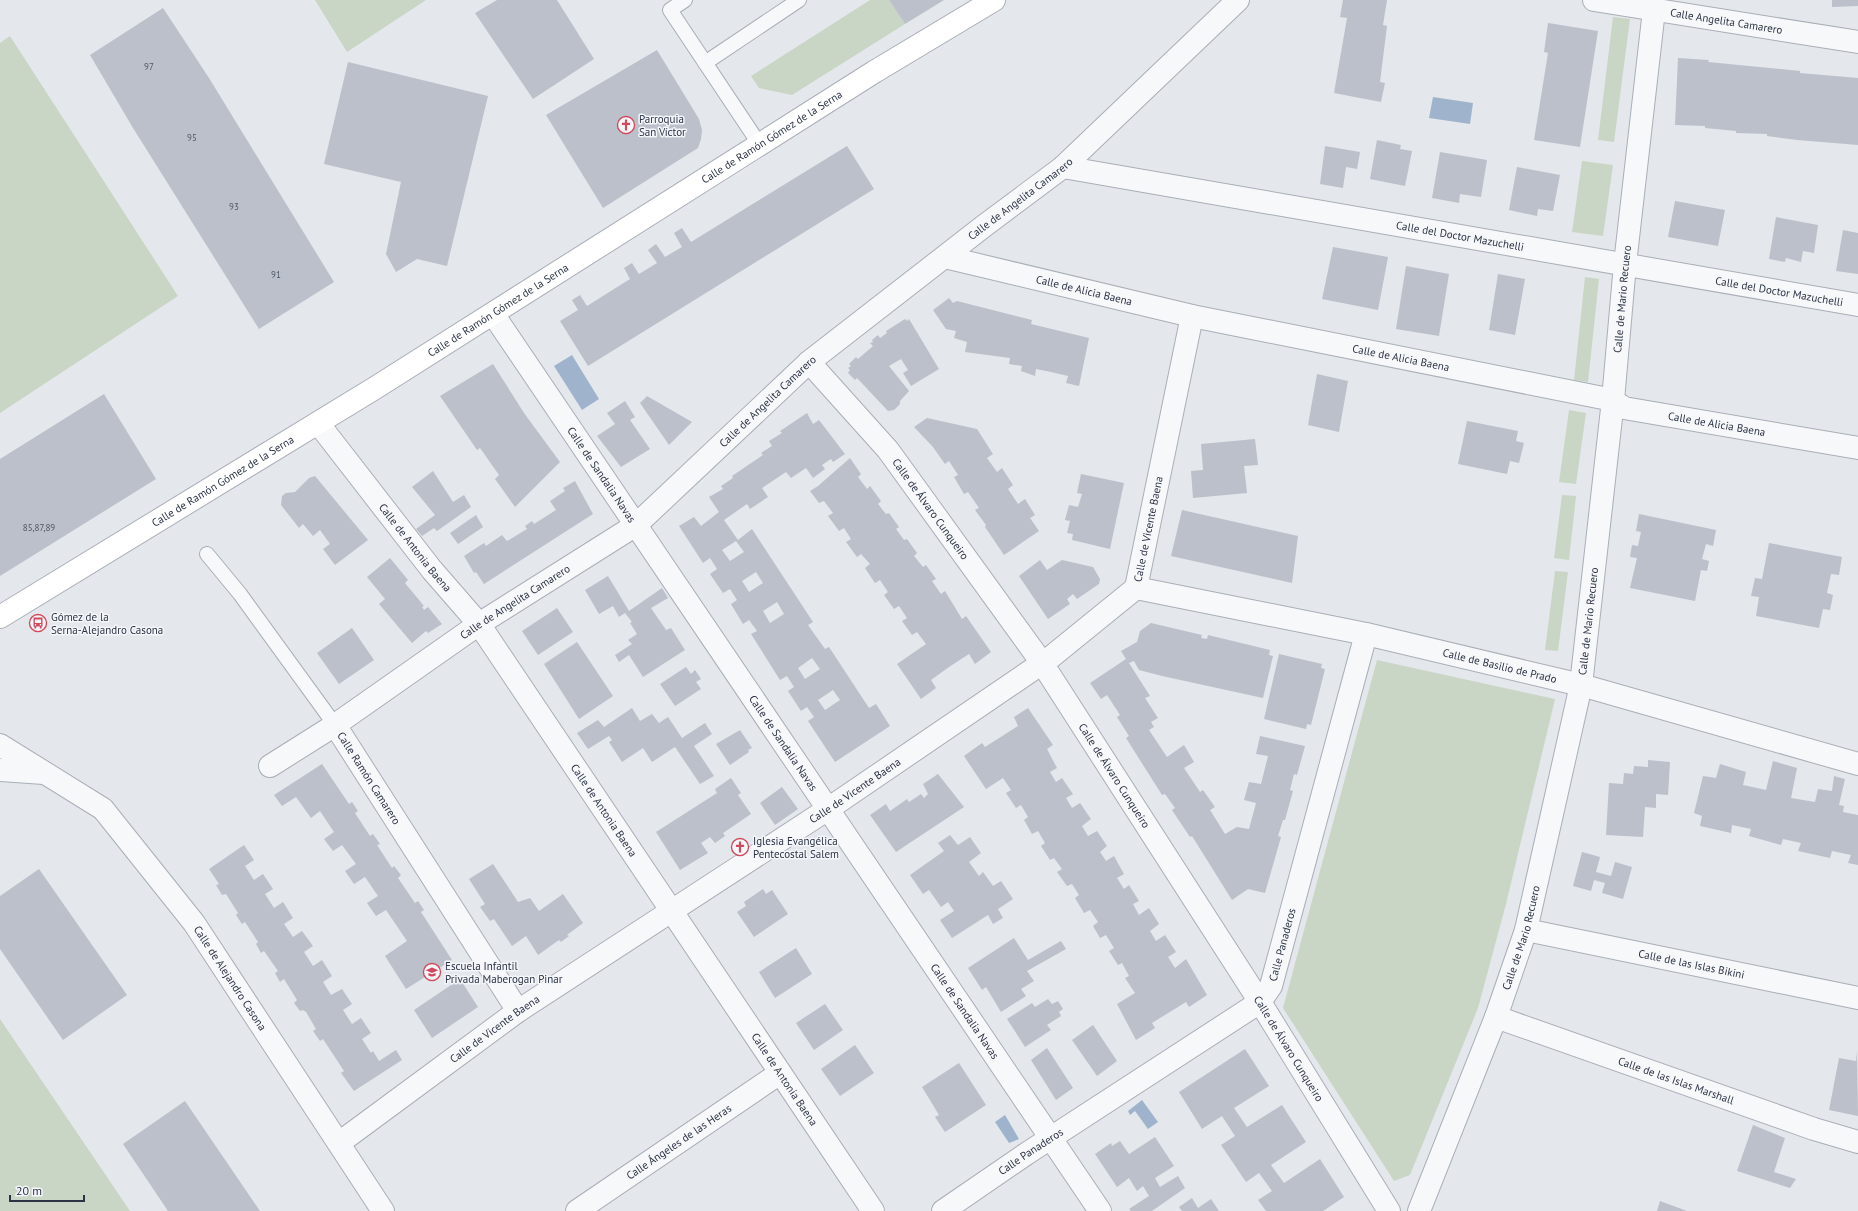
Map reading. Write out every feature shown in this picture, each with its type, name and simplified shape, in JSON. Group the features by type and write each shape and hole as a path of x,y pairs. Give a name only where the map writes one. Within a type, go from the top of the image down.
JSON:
{"street":[{"name":"Calle de Ramón Gómez de la Serna","path":"0,617 318,423 874,72 994,0"},
{"name":"Calle de Angelita Camarero","path":"270,766 335,725 479,624 636,525 809,362 1062,167 1238,0"},
{"name":"Calle Angelita Camarero","path":"1594,0 1858,42"},
{"name":"Calle de Mario Recuero","path":"1419,1211 1496,1017 1526,930 1581,685 1613,400 1625,264 1654,10"},
{"name":"Calle del Doctor Mazuchelli","path":"1062,167 1858,305"},
{"name":"Calle de Alicia Baena","path":"945,257 1192,316 1613,400 1624,408 1858,448"},
{"name":"Calle de Sandalia Navas","path":"492,314 1052,1138 1100,1211"},
{"name":"Calle de Vicente Baena","path":"339,1143 518,1010 828,809 1042,663 1136,588 1192,316"},
{"name":"Calle de Álvaro Cunqueiro","path":"809,362 888,450 1042,663 1260,1002 1389,1211"},
{"name":"Calle de Antonia Baena","path":"318,423 432,570 479,624 673,910 873,1211"},
{"name":"Calle de Basilio de Prado","path":"1136,588 1366,634 1581,685 1858,764"},
{"name":"Calle Panaderos","path":"943,1211 1260,1002 1271,986 1366,634"},
{"name":"Calle Ramón Camarero","path":"335,725 518,1010"},
{"name":"Calle de Alejandro Casona","path":"0,745 103,809 189,917 383,1211"},
{"name":"Calle de Alejandro Casona","path":"0,770 47,774"},
{"name":"Calle de las Islas Bikini","path":"1526,930 1858,998"},
{"name":"Calle de las Islas Marshall","path":"1496,1017 1814,1129 1858,1142"},
{"name":"Calle Ángeles de las Heras","path":"577,1211 780,1073"}],"lane":[{"path":"685,0 670,10 760,145"},
{"path":"705,63 799,0"},
{"name":"Calle Ramón Camarero","path":"207,554 240,594 335,725"}],"green space":[{"path":"315,0 426,0 347,52"},
{"path":"870,0 889,0 905,24 792,95 759,88 751,76"},
{"path":"1613,17 1630,19 1614,142 1598,140"},
{"path":"10,36 178,296 0,413 0,43"},
{"path":"1582,161 1613,165 1603,236 1572,232"},
{"path":"1585,277 1599,279 1588,382 1574,380"},
{"path":"1569,410 1586,413 1576,484 1559,482"},
{"path":"1562,495 1576,496 1569,560 1554,558"},
{"path":"1555,571 1568,572 1558,651 1545,650"},
{"path":"1377,660 1555,699 1506,904 1478,1008 1410,1175 1394,1181 1283,1008"},
{"path":"0,1019 130,1211 0,1211"}],"water":[{"path":"1433,97 1473,103 1470,124 1429,118"},
{"path":"572,355 599,399 582,410 554,366"},
{"path":"1142,1100 1158,1122 1148,1129 1135,1111 1130,1115 1128,1111"},
{"path":"1005,1115 1019,1139 1009,1143 995,1122"}],"building":[{"path":"497,0 557,0 594,59 533,99 475,13"},
{"path":"889,0 944,0 905,24"},
{"path":"1343,0 1387,0 1383,25 1387,26 1380,82 1385,83 1381,102 1334,93 1347,18 1340,17"},
{"path":"1832,0 1858,0 1858,6 1832,7"},
{"path":"163,8 209,78 334,282 259,329 133,128 90,55"},
{"path":"1548,23 1598,31 1580,147 1534,140 1548,53 1544,52"},
{"name":"Parroquia San Víctor","path":"657,50 699,119 702,130 698,148 603,208 546,115"},
{"path":"1678,58 1709,60 1708,62 1800,71 1800,73 1858,78 1858,145 1797,140 1767,136 1767,134 1736,133 1736,131 1705,128 1705,126 1675,125"},
{"path":"348,62 488,96 447,266 417,259 396,272 386,254 401,182 324,164"},
{"path":"1377,140 1401,145 1400,149 1412,151 1405,186 1370,179"},
{"path":"847,146 874,189 588,366 560,321 578,310 572,300 580,295 587,306 630,279 624,268 632,263 639,274 657,263 648,250 656,244 665,257 682,247 674,233 682,228 691,242"},
{"path":"1325,146 1360,152 1357,169 1346,167 1343,188 1320,184"},
{"path":"1440,152 1487,160 1481,197 1460,194 1459,203 1432,198"},
{"path":"1517,167 1560,175 1553,211 1538,209 1537,216 1509,210"},
{"path":"1675,201 1725,210 1718,246 1668,237"},
{"path":"1776,217 1818,225 1814,253 1803,251 1801,262 1786,258 1785,262 1769,259"},
{"path":"1843,230 1858,233 1858,274 1836,271"},
{"path":"1333,247 1388,257 1378,310 1322,299"},
{"path":"1406,266 1449,274 1439,336 1396,329"},
{"path":"1498,274 1525,279 1515,335 1489,330"},
{"path":"949,298 953,303 957,301 1032,320 1031,324 1089,338 1079,386 1066,383 1068,376 1036,369 1035,376 1021,371 1022,366 1009,364 1010,358 965,352 967,342 954,338 956,331 946,329 933,310"},
{"path":"905,319 907,321 909,319 939,369 911,386 903,373 908,370 901,359 889,366 909,391 894,410 888,411 857,378 855,380 848,373 850,370 848,368 851,366 849,364 856,357 858,359 873,346 870,343 873,342 872,340 878,335 880,338 887,333 886,331"},
{"path":"493,364 524,413 560,462 515,507 495,479 499,475 480,448 477,450 440,396"},
{"path":"1317,374 1348,381 1339,432 1308,425"},
{"path":"104,394 156,479 0,576 0,459"},
{"path":"647,396 692,422 669,445 640,403"},
{"path":"625,401 635,417 630,420 650,449 621,467 597,436 615,424 607,413"},
{"path":"807,413 813,424 819,420 845,454 833,462 831,459 822,465 825,469 813,478 806,468 791,478 786,472 762,488 768,497 750,509 747,504 724,520 738,540 752,529 813,622 808,625 825,649 829,647 869,708 876,704 890,726 835,762 808,721 814,717 807,707 801,711 788,691 794,687 787,676 780,680 751,634 757,631 749,620 743,624 731,604 737,600 730,589 723,593 710,574 717,569 710,558 703,563 679,526 694,517 701,526 719,512 709,497 723,489 721,486 733,478 732,476 763,455 761,453 772,446 769,441 782,433 780,431","holes":["736,541 744,552 730,561 722,550","756,572 763,583 749,592 742,581","777,602 784,614 770,623 763,611","812,658 820,669 805,679 798,668","833,690 840,700 825,710 818,700"]},
{"path":"927,418 977,429 993,454 987,458 997,472 1002,468 1013,485 1008,489 1018,504 1025,499 1035,515 1030,518 1039,531 1004,555 975,510 979,508 968,492 964,494 954,477 958,475 949,461 945,464 933,447 914,427"},
{"path":"1467,421 1518,431 1516,441 1524,443 1519,463 1510,461 1507,474 1458,464"},
{"path":"1255,439 1258,465 1244,466 1247,493 1193,498 1191,471 1203,470 1201,444"},
{"path":"850,458 861,474 858,477 867,489 870,486 881,501 878,504 886,514 889,513 899,527 896,529 904,540 907,539 917,553 914,556 923,567 926,565 936,579 932,581 941,594 945,591 962,619 966,616 991,652 975,664 969,654 949,667 931,680 936,688 921,699 897,664 926,644 917,632 912,635 902,621 907,618 899,606 894,609 884,595 888,592 880,580 875,583 865,568 870,564 861,554 857,557 846,542 851,539 844,528 839,531 828,516 833,513 824,501 819,503 810,491 818,486"},
{"path":"433,471 453,502 464,495 471,507 437,531 434,528 422,536 416,529 435,515 412,487"},
{"path":"1081,474 1124,483 1110,549 1072,540 1073,534 1067,533 1070,521 1065,520 1069,505 1078,507 1082,494 1077,493"},
{"path":"315,476 368,540 335,565 323,549 330,544 320,530 313,536 303,524 299,528 281,505 282,496 286,493 295,492 309,478"},
{"path":"575,481 593,514 484,584 476,572 474,573 464,556 484,543 486,546 502,535 507,541 527,529 525,526 532,521 534,524 556,510 550,501 565,491 563,488"},
{"path":"1182,510 1298,536 1292,583 1171,556"},
{"path":"1639,514 1716,530 1713,546 1706,544 1702,559 1709,561 1707,571 1701,570 1695,601 1630,588 1637,558 1630,557 1632,545 1638,546 1641,532 1636,531"},
{"path":"476,515 483,527 458,544 450,533"},
{"path":"1769,543 1842,557 1839,575 1831,574 1827,593 1833,595 1830,610 1823,609 1819,628 1756,616 1759,597 1751,596 1755,578 1762,579"},
{"path":"390,558 408,580 405,583 424,606 422,607 424,610 428,607 442,624 428,633 426,631 412,643 379,604 385,599 367,577"},
{"path":"1040,560 1047,570 1062,560 1093,567 1100,579 1099,584 1077,599 1073,594 1067,599 1070,604 1048,619 1019,576"},
{"path":"608,576 629,611 662,588 668,598 651,608 666,630 671,628 685,650 643,677 629,655 619,662 615,655 632,644 628,640 637,634 630,623 632,622 625,613 619,617 613,606 599,614 585,590"},
{"path":"557,608 573,632 538,655 522,631"},
{"path":"1151,623 1202,635 1201,638 1207,639 1208,635 1270,650 1269,655 1273,656 1263,698 1139,670 1134,661 1129,663 1150,696 1145,698 1158,718 1151,722 1154,727 1149,730 1167,757 1184,745 1194,762 1184,768 1200,792 1203,790 1215,807 1210,810 1225,834 1237,827 1249,829 1256,803 1244,800 1249,782 1261,784 1268,756 1256,754 1260,736 1305,746 1297,775 1294,774 1290,790 1293,791 1285,820 1283,820 1278,836 1281,837 1265,893 1248,889 1232,900 1192,836 1190,837 1172,810 1175,808 1165,794 1162,795 1126,738 1129,736 1117,717 1120,715 1107,695 1101,699 1090,683 1126,659 1121,651 1137,642 1140,631"},
{"path":"352,628 374,660 339,684 317,653"},
{"path":"577,642 613,696 579,719 544,664"},
{"path":"1279,654 1322,664 1321,668 1325,669 1311,725 1307,724 1306,729 1264,719"},
{"path":"686,667 691,674 695,670 701,679 696,682 701,689 675,706 660,684"},
{"path":"632,708 640,721 652,714 659,723 668,717 682,738 705,723 712,734 694,746 714,776 700,784 675,747 652,762 643,748 622,762 609,742 612,740 609,736 588,749 577,733 598,720 604,727"},
{"path":"1028,708 1053,745 1047,749 1057,768 1050,772 1056,782 1062,778 1073,794 1066,798 1072,808 1080,803 1091,819 1082,826 1088,836 1097,831 1107,846 1100,852 1106,861 1114,856 1124,874 1117,878 1124,889 1129,885 1139,901 1133,904 1139,915 1149,908 1159,924 1150,931 1156,941 1165,935 1176,952 1168,957 1175,968 1186,959 1207,995 1189,1007 1186,1002 1152,1023 1155,1028 1136,1040 1117,1004 1135,993 1125,978 1129,976 1122,963 1118,965 1109,951 1114,948 1106,935 1100,938 1093,926 1098,922 1090,910 1084,913 1075,898 1079,895 1072,884 1067,886 1057,872 1062,869 1054,858 1050,860 1041,846 1045,843 1038,831 1032,834 1024,820 1028,817 1021,805 1016,808 1006,793 1011,790 1003,778 986,789 964,756 982,743 985,747 1018,726 1014,717"},
{"path":"740,730 752,748 748,750 749,752 730,765 716,744"},
{"path":"1648,760 1670,762 1668,795 1656,794 1656,808 1645,807 1643,837 1606,835 1609,783 1623,784 1624,773 1633,774 1634,766 1648,767"},
{"path":"1773,761 1797,768 1791,798 1815,802 1818,789 1832,791 1834,776 1845,779 1839,805 1844,806 1843,812 1858,815 1858,865 1848,863 1851,855 1832,851 1830,858 1798,851 1801,843 1783,839 1781,845 1749,836 1751,829 1732,825 1731,833 1700,826 1702,816 1694,813 1703,776 1716,778 1720,764 1746,772 1743,785 1766,790"},
{"path":"322,764 349,804 352,802 358,811 355,813 370,836 373,834 380,844 377,845 392,868 394,866 401,875 398,878 415,903 418,901 424,910 421,912 452,960 406,989 385,956 407,941 386,910 376,916 367,903 378,896 365,877 354,884 345,871 356,864 342,845 333,851 324,839 334,832 320,811 311,818 296,797 282,806 274,795"},
{"path":"938,774 964,807 896,852 870,815 886,804 890,811 907,799 909,802 921,794 924,798 928,794 923,784"},
{"path":"731,778 741,793 738,795 751,814 723,833 725,836 715,843 710,837 701,843 708,853 680,870 656,832 717,793 715,789"},
{"path":"782,787 798,809 775,825 760,803"},
{"path":"950,835 958,845 970,837 981,853 969,862 979,876 983,872 993,886 1001,881 1013,899 998,909 1003,918 993,924 988,915 952,938 940,920 954,911 948,902 941,907 929,890 923,894 910,875 944,851 938,843"},
{"path":"244,845 254,860 245,866 254,880 263,874 273,889 265,894 274,908 283,902 293,918 284,924 293,937 302,931 313,946 304,952 313,966 322,960 332,976 323,982 331,995 342,989 352,1004 343,1010 352,1024 361,1018 371,1033 362,1039 371,1053 373,1051 379,1061 396,1050 402,1060 354,1091 341,1073 344,1071 323,1039 320,1041 313,1031 316,1029 306,1012 303,1010 300,1011 294,1003 297,1000 284,979 280,982 275,973 278,971 264,951 261,953 256,944 258,942 245,922 242,924 236,915 238,913 226,894 222,895 216,885 219,884 209,869"},
{"path":"1582,852 1600,857 1596,872 1611,876 1615,862 1632,867 1623,899 1602,893 1605,883 1594,880 1591,891 1573,886"},
{"path":"493,864 518,902 530,898 539,911 563,894 583,923 567,935 569,936 561,942 559,940 538,955 526,936 512,946 494,919 490,921 480,907 485,904 469,879"},
{"path":"39,869 127,995 63,1040 0,949 0,896"},
{"path":"763,889 766,894 772,890 788,914 754,937 737,912 746,906 744,902"},
{"path":"1014,938 1028,960 1061,941 1066,949 1027,971 1034,981 1021,989 1026,996 1001,1012 986,987 982,990 968,968"},
{"path":"796,948 812,974 775,998 759,972"},
{"path":"460,979 478,1007 432,1038 414,1010"},
{"path":"1048,999 1052,1004 1058,1001 1063,1009 1059,1012 1061,1016 1047,1025 1051,1030 1025,1047 1007,1019 1032,1003 1035,1007"},
{"path":"825,1004 843,1030 814,1050 796,1023"},
{"path":"1093,1025 1117,1061 1097,1076 1072,1040"},
{"path":"855,1045 874,1073 840,1096 821,1069"},
{"path":"1047,1048 1073,1088 1056,1100 1031,1060"},
{"path":"1245,1049 1269,1086 1234,1108 1247,1127 1282,1105 1306,1142 1271,1165 1284,1183 1320,1159 1344,1197 1323,1211 1266,1211 1258,1200 1272,1191 1259,1173 1246,1182 1221,1145 1235,1136 1222,1116 1202,1129 1179,1092"},
{"path":"1857,1051 1858,1116 1829,1110 1839,1058 1856,1061"},
{"path":"959,1063 986,1105 945,1132 935,1117 939,1115 922,1087"},
{"path":"185,1101 260,1211 168,1211 123,1144"},
{"path":"1753,1125 1785,1138 1774,1172 1796,1179 1790,1188 1737,1171"},
{"path":"1155,1137 1174,1166 1155,1178 1160,1187 1178,1176 1185,1188 1152,1211 1131,1211 1129,1209 1149,1196 1143,1186 1137,1191 1129,1178 1117,1187 1095,1154 1111,1143 1112,1146 1120,1141 1129,1154"},
{"path":"1192,1198 1198,1208 1211,1199 1219,1211 1182,1211 1179,1207"},
{"path":"1660,1201 1687,1211 1657,1211"}],"place":[{"name":"Parroquia San Víctor","path":"626,125"},
{"name":"Gómez de la Serna-Alejandro Casona","path":"38,623"},
{"name":"Iglesia Evangélica Pentecostal Salem","path":"740,847"},
{"name":"Escuela Infantil Privada Maberogan Pinar","path":"432,972"}]}
